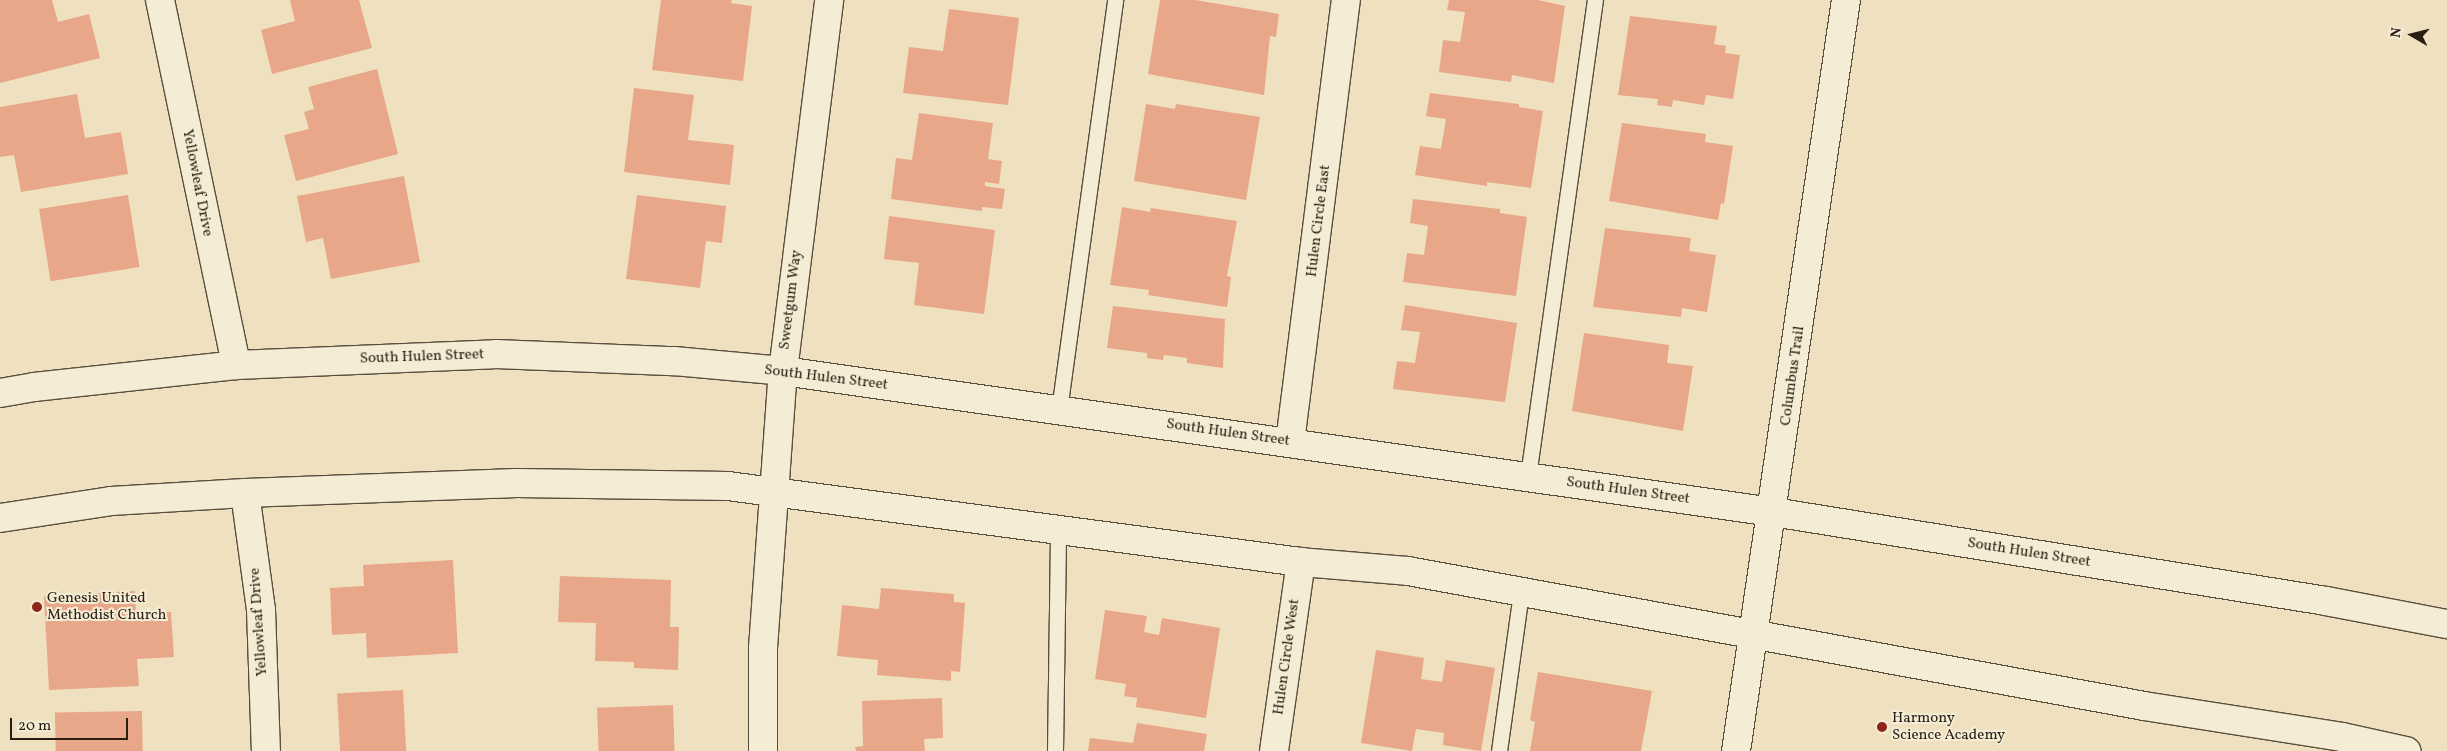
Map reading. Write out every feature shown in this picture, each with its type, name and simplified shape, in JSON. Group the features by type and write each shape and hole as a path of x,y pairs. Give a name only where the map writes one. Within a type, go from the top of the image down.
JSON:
{"main road":[{"name":"Yellowleaf Drive","path":"160,0 236,365"},
{"name":"Sweetgum Way","path":"763,751 763,648 783,371 829,0"},
{"name":"Hulen Circle East","path":"1290,442 1346,0"},
{"name":"Columbus Trail","path":"1736,751 1773,512 1846,0"},
{"name":"South Hulen Street","path":"0,393 34,386 236,365 496,354 674,361 783,371 1773,512 2316,599 2447,624"},
{"path":"0,518 111,501 245,493 517,483 728,486 1301,562 1408,571 2144,706 2342,736 2397,750"},
{"name":"Yellowleaf Drive","path":"245,493 261,610 266,751"},
{"name":"Hulen Circle West","path":"1274,751 1301,562"}],"lane":[{"path":"1059,410 1115,0"},
{"path":"1528,476 1595,0"},
{"path":"1055,751 1058,530"},
{"path":"1499,751 1521,592"}],"building":[{"path":"0,0 52,0 58,22 89,14 100,58 0,83"},
{"path":"290,0 359,0 372,48 272,74 261,30 295,21"},
{"path":"661,0 732,0 731,3 752,6 743,81 652,70"},
{"path":"1160,0 1195,0 1279,14 1276,37 1270,36 1264,95 1148,74"},
{"path":"1449,0 1538,0 1565,6 1554,83 1512,75 1511,82 1439,72 1443,40 1460,42 1465,12 1447,10"},
{"path":"949,9 1019,18 1008,105 903,93 909,47 943,51"},
{"path":"1630,16 1717,26 1714,44 1726,46 1725,53 1740,55 1733,99 1706,95 1704,105 1673,100 1672,107 1657,105 1658,99 1618,95"},
{"path":"377,69 398,154 296,181 284,135 309,129 304,112 314,109 308,87"},
{"path":"634,88 694,95 688,140 734,145 730,185 624,172"},
{"path":"1430,93 1519,104 1519,107 1543,111 1531,188 1487,182 1487,186 1415,175 1420,146 1441,149 1446,119 1426,116"},
{"path":"77,94 85,138 121,132 128,174 21,192 14,155 0,157 0,107"},
{"path":"1146,104 1175,109 1176,104 1260,117 1246,200 1134,181"},
{"path":"919,113 993,123 988,159 1002,161 999,184 985,182 985,186 1005,189 1002,209 982,207 982,211 891,199 896,158 912,160"},
{"path":"1622,123 1706,134 1705,142 1733,146 1724,204 1721,203 1718,220 1609,201"},
{"path":"404,176 420,262 331,279 323,238 306,242 297,196"},
{"path":"128,195 139,267 51,281 39,209"},
{"path":"637,195 726,206 722,243 706,241 700,288 626,279"},
{"path":"1413,199 1500,209 1500,213 1527,217 1516,296 1403,282 1407,253 1424,255 1428,226 1410,223"},
{"path":"1122,207 1150,212 1151,208 1237,221 1227,276 1231,277 1227,307 1148,295 1149,290 1110,285"},
{"path":"889,216 995,230 984,314 914,305 919,263 884,259"},
{"path":"1605,228 1691,238 1689,251 1716,255 1707,312 1682,308 1681,317 1593,307"},
{"path":"1405,305 1517,323 1505,402 1393,389 1397,361 1415,363 1420,332 1401,330"},
{"path":"1113,306 1225,319 1223,368 1187,363 1187,358 1164,355 1163,360 1147,358 1147,353 1107,348"},
{"path":"1584,333 1669,345 1667,363 1693,366 1683,431 1572,411"},
{"path":"453,560 458,653 367,658 366,633 332,635 330,588 364,586 363,565"},
{"path":"560,576 671,580 670,627 679,627 678,670 634,668 634,662 595,661 596,623 558,622"},
{"path":"881,588 954,594 954,602 965,603 960,672 951,671 951,681 877,675 878,660 837,656 842,605 879,609"},
{"path":"135,591 136,614 171,612 174,657 137,659 139,686 49,690 44,596"},
{"path":"1105,610 1147,616 1144,632 1159,635 1162,618 1220,628 1206,718 1136,707 1137,698 1124,696 1126,684 1095,679"},
{"path":"1376,650 1424,658 1421,679 1442,682 1446,660 1495,668 1481,751 1443,745 1444,733 1416,729 1412,751 1361,743"},
{"path":"1538,672 1652,691 1641,751 1530,751 1535,722 1530,720"},
{"path":"403,690 406,751 340,751 337,693"},
{"path":"942,698 943,738 924,739 925,751 856,751 855,747 863,746 862,701"},
{"path":"673,705 675,751 599,751 597,708"},
{"path":"142,711 143,751 56,751 55,713"},
{"path":"1137,723 1207,734 1204,751 1088,751 1090,738 1133,743"}],"place":[{"name":"Genesis United Methodist Church","path":"37,607"},
{"name":"Harmony Science Academy","path":"1882,727"}]}
